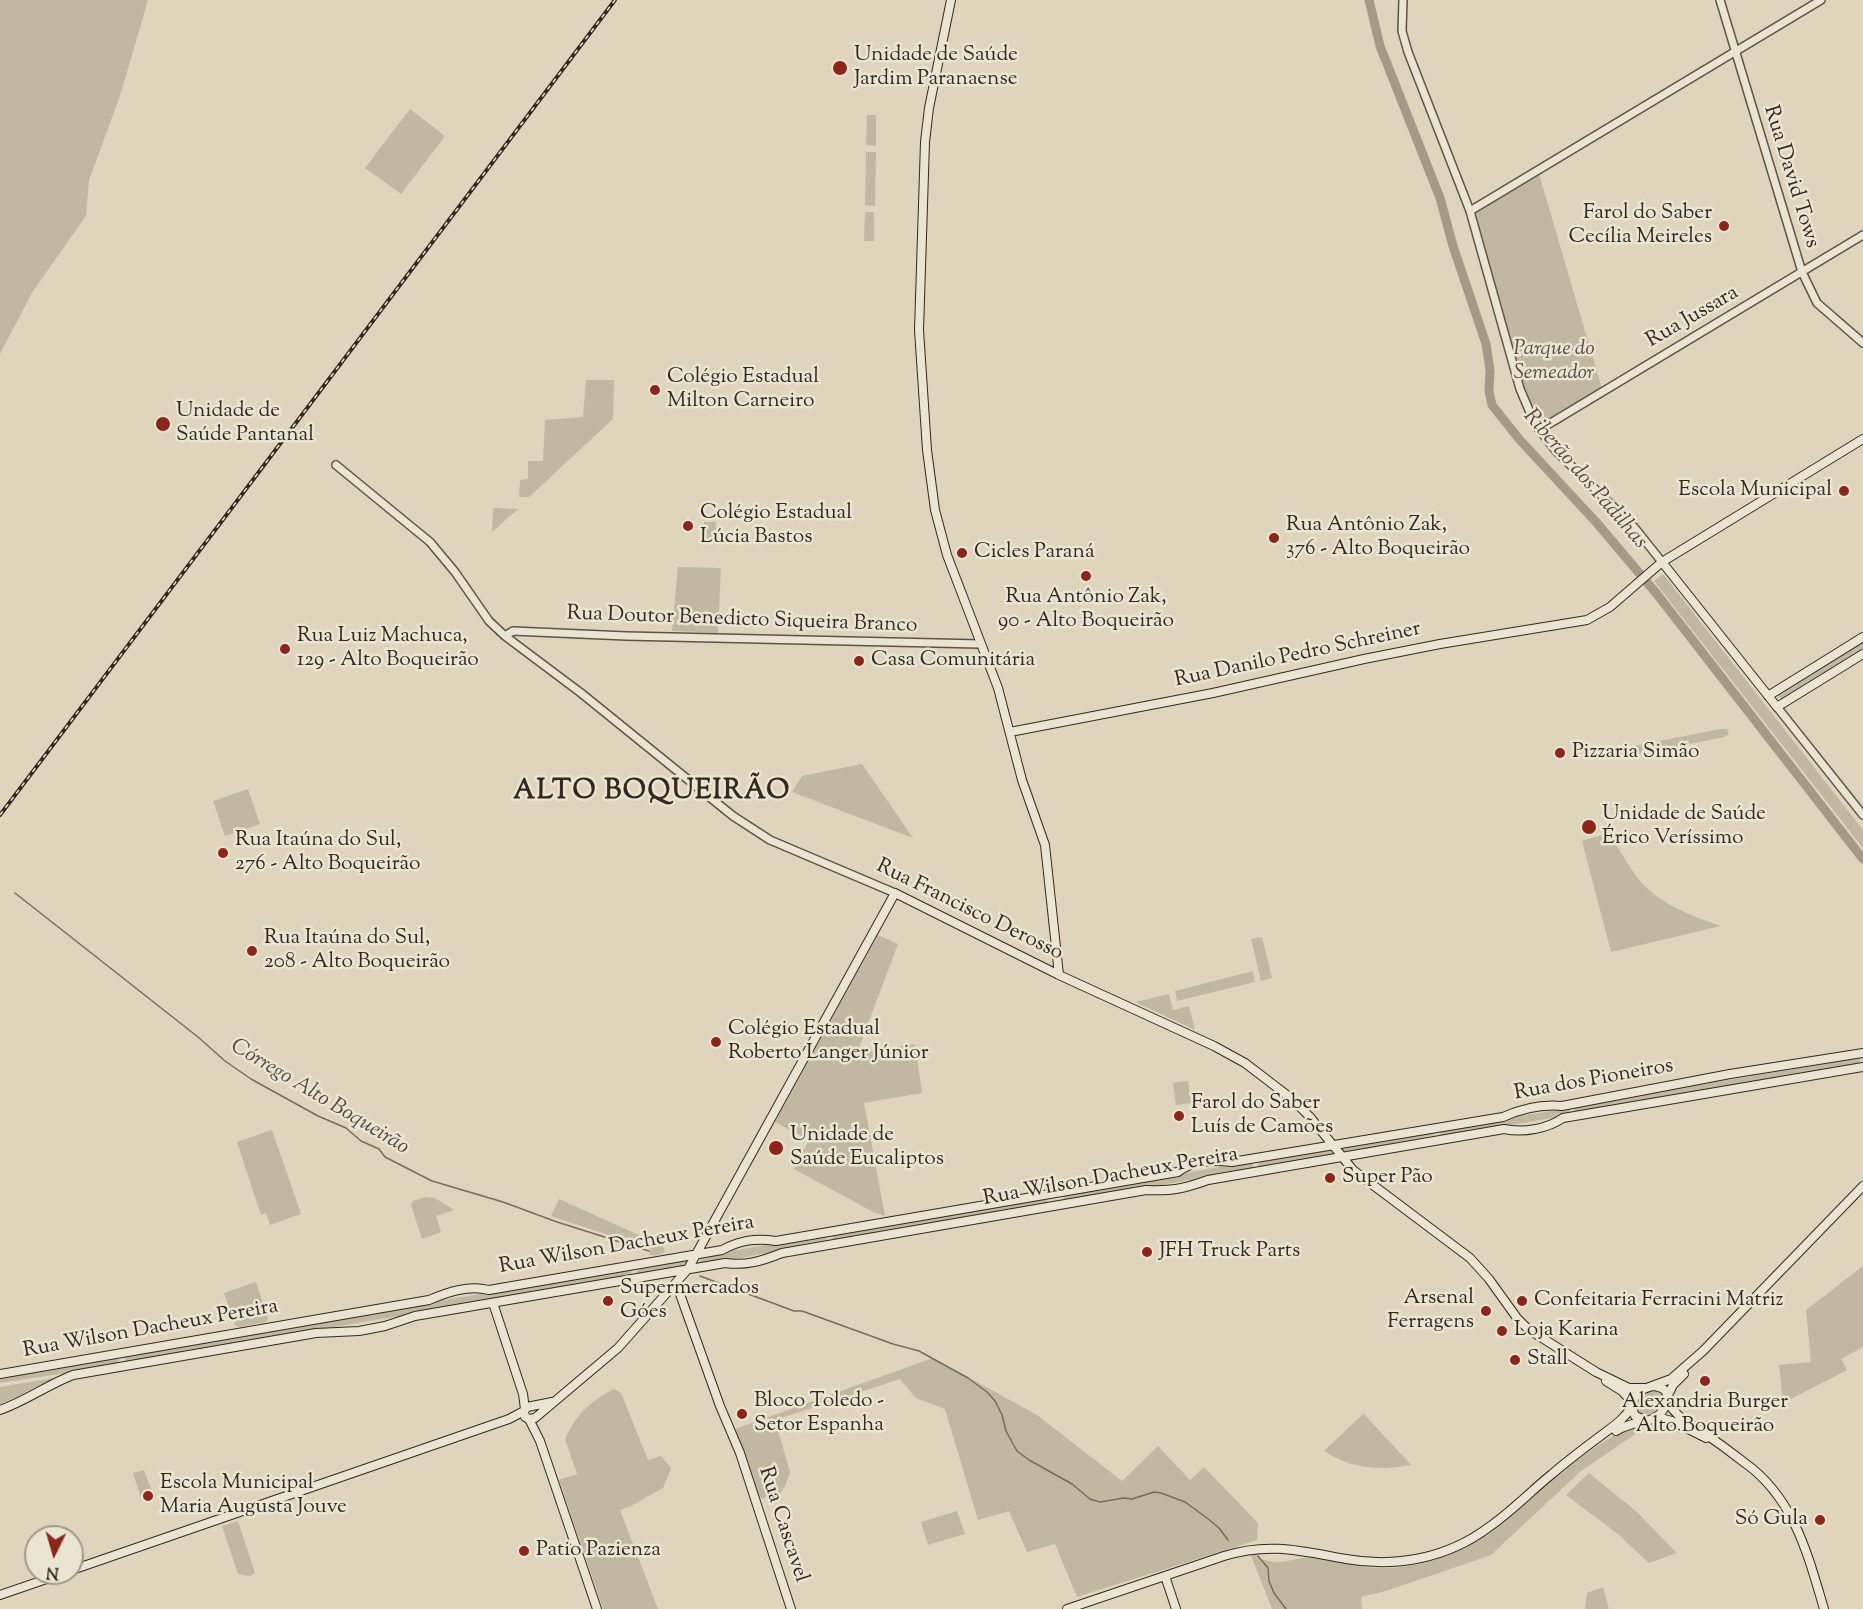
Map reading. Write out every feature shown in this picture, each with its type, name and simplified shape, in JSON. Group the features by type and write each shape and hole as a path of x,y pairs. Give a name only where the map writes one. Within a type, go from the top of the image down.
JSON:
{"main road":[{"path":"951,0 926,131 920,269 920,356 927,450 935,510 946,555 998,688 1022,780 1045,845 1059,975"},
{"path":"1863,439 1671,556 1665,565 1777,706 1863,654"},
{"name":"Rua Danilo Pedro Schreiner","path":"1010,732 1213,693 1408,650 1593,618 1610,607 1652,571 1665,565"},
{"path":"1768,696 1863,638"},
{"path":"84,1566 529,1412 552,1402 618,1348 688,1269 698,1254 896,893"},
{"name":"Rua Francisco Derosso","path":"896,893 1059,975 1214,1046 1245,1063 1292,1099 1359,1175 1470,1258 1528,1329 1596,1372 1624,1393 1632,1405"},
{"name":"Rua dos Pioneiros","path":"1332,1145 1503,1116 1516,1110 1546,1104 1562,1106 1730,1074 1862,1054"},
{"name":"Rua dos Pioneiros","path":"1341,1157 1504,1129 1518,1131 1534,1129 1550,1125 1563,1118 1862,1067"},
{"path":"1574,1104 1572,1110 1577,1117"},
{"path":"1435,1128 1438,1135 1435,1141"},
{"name":"Rua Wilson Dacheux Pereira","path":"0,1374 429,1300 464,1289 477,1287 489,1290 715,1251 735,1243 756,1239 776,1241 1178,1172 1189,1165 1199,1163 1232,1162 1332,1145"},
{"name":"Rua Wilson Dacheux Pereira","path":"0,1410 20,1403 42,1388 73,1375 315,1333 349,1333 370,1330 415,1316 725,1263 743,1264 765,1261 782,1253 1146,1190 1166,1191 1190,1187 1208,1180 1341,1157"},
{"path":"1257,1158 1255,1167 1259,1171"},
{"path":"1580,1453 1626,1425 1656,1417 1661,1413 1673,1386 1703,1351 1863,1186"},
{"path":"1064,1191 1060,1198 1066,1204"},
{"path":"1045,1195 1050,1200 1047,1208"},
{"path":"825,1232 830,1237 827,1245"},
{"path":"706,1239 715,1251"},
{"path":"638,1264 633,1267 632,1272 640,1278"},
{"name":"Rua Cascavel","path":"664,1273 674,1285 740,1453 791,1609"},
{"path":"493,1303 597,1609"},
{"path":"211,1338 206,1345 213,1351"},
{"path":"1067,1609 1235,1553 1265,1548 1297,1549 1378,1563 1405,1561 1441,1553 1490,1527 1555,1471 1623,1420 1638,1394 1648,1387 1671,1378 1703,1351"},
{"path":"118,1353 122,1361 118,1367"},
{"name":"Rua Francisco Derosso","path":"1596,1372 1629,1388 1648,1387"},
{"path":"1648,1387 1663,1389 1677,1416 1755,1470 1775,1491 1801,1537 1824,1609"},
{"path":"1632,1405 1635,1416 1645,1420"},
{"path":"1656,1417 1672,1420 1713,1441"},
{"path":"1165,1576 1176,1609"},
{"path":"0,1595 29,1585"}],"street":[{"path":"1403,0 1402,31 1408,52 1470,211 1520,389 1539,429 1556,451 1634,527 1665,565"},
{"name":"Rua David Tows","path":"1720,0 1802,272 1817,303 1863,343"},
{"path":"1470,211 1735,51 1783,25 1821,0"},
{"name":"Rua Jussara","path":"1539,429 1863,235"},
{"name":"Rua Francisco Derosso","path":"336,465 430,542 455,572 489,621 505,636 575,688 733,816 770,840 896,893"},
{"name":"Rua Doutor Benedicto Siqueira Branco","path":"505,636 513,631 626,636 980,644"},
{"path":"1777,706 1863,815"}],"green space":[{"path":"0,0 148,0 120,96 89,180 86,216 33,291 0,354"},
{"path":"410,109 445,136 401,194 365,168"},
{"path":"867,115 876,115 876,146 866,145"},
{"path":"866,152 876,152 875,206 865,205"},
{"name":"Parque do Semeador","path":"1539,174 1602,389 1540,426 1524,393 1473,213"},
{"path":"865,212 874,212 874,241 864,241"},
{"path":"586,380 614,380 613,419 529,497 519,497 520,480 528,479 528,461 543,461 545,420 583,417"},
{"path":"493,508 518,509 492,532"},
{"path":"704,522 716,522 715,542 704,541"},
{"path":"678,567 721,568 718,633 672,631"},
{"path":"1663,574 1863,830 1863,848 1654,581"},
{"path":"1863,641 1863,650 1782,700 1776,694"},
{"path":"1727,729 1729,734 1725,737 1623,757 1617,756 1616,753 1619,749"},
{"path":"862,764 913,838 792,792 802,776"},
{"path":"248,789 260,824 225,836 213,801"},
{"path":"1609,833 1634,873 1652,892 1685,912 1721,926 1611,952 1582,841"},
{"path":"878,935 898,944 857,1053 915,1044 922,1093 864,1103 885,1216 873,1212 794,1169 809,1140 775,1122"},
{"path":"1262,937 1272,978 1261,981 1251,939"},
{"path":"1253,971 1255,982 1177,1001 1175,991"},
{"path":"1169,994 1173,1010 1189,1006 1195,1030 1135,1002"},
{"path":"1859,1058 1859,1063 1820,1071 1576,1114 1574,1111 1575,1108 1615,1099"},
{"path":"1188,1081 1191,1103 1176,1105 1173,1083"},
{"path":"1569,1108 1570,1115 1440,1137 1440,1129"},
{"path":"272,1130 301,1214 270,1225 266,1213 261,1215 237,1142"},
{"path":"1433,1131 1434,1135 1344,1153 1340,1147"},
{"path":"1328,1149 1335,1155 1261,1168 1258,1165 1261,1162"},
{"path":"1252,1161 1253,1169 1068,1201 1063,1198 1065,1195"},
{"path":"425,1197 435,1198 454,1210 436,1216 441,1232 422,1239 411,1205 413,1201"},
{"path":"1046,1197 1047,1202 1045,1203 1008,1212 833,1242 833,1233"},
{"path":"559,1199 661,1245 665,1251 659,1255 651,1255 649,1254 651,1249 551,1216"},
{"path":"824,1235 827,1237 826,1240 802,1244 791,1249 698,1265 702,1256"},
{"path":"690,1258 683,1267 637,1274 637,1270"},
{"path":"1863,1266 1863,1347 1841,1359 1847,1370 1783,1403 1779,1365 1811,1362 1806,1310"},
{"path":"631,1268 631,1277 126,1362 124,1355"},
{"path":"256,1282 268,1318 266,1322 239,1327 235,1325 224,1293"},
{"path":"117,1356 118,1363 0,1383 0,1377"},
{"path":"933,1358 1037,1415 1122,1481 1158,1446 1190,1480 1204,1467 1258,1523 1257,1540 1077,1597 1055,1544 1027,1552 1009,1511 978,1520 945,1409 916,1398 900,1379 775,1420 790,1472 778,1497 759,1498 735,1429"},
{"path":"60,1377 20,1397 0,1404 0,1387"},
{"path":"614,1389 621,1393 648,1460 661,1456 671,1468 663,1488 620,1510 658,1609 603,1609 559,1480 577,1474 565,1439 570,1430 585,1410 597,1399"},
{"path":"1649,1389 1659,1390 1664,1402 1659,1411 1648,1416 1636,1412 1636,1404 1640,1396"},
{"path":"1363,1414 1411,1465 1388,1468 1366,1467 1345,1462 1324,1451"},
{"path":"1635,1426 1644,1428 1581,1471 1491,1555 1386,1591 1361,1597 1362,1609 1272,1609 1250,1553 1257,1551 1260,1559 1274,1562 1310,1558 1381,1568 1416,1565 1434,1560 1482,1538 1585,1454 1617,1434"},
{"path":"144,1470 153,1494 141,1498 133,1473"},
{"path":"1589,1473 1637,1512 1677,1553 1649,1563 1618,1534 1566,1495"},
{"path":"957,1511 965,1534 928,1545 921,1522"},
{"path":"238,1521 255,1573 250,1576 238,1574 222,1526"},
{"path":"1603,1587 1609,1609 1585,1609 1587,1593"}],"waterway":[{"name":"Riberão dos Padilhas","path":"1369,0 1380,46 1440,198 1453,246 1486,344 1492,405 1519,439 1596,522 1656,593 1863,859"},
{"name":"Córrego Alto Boqueirão","path":"15,893 198,1037 225,1061 251,1079 318,1116 346,1128 361,1141 379,1149 385,1157 432,1181 503,1202 649,1251"},
{"name":"Córrego Alto Boqueirão","path":"700,1276 794,1311 802,1311 919,1351 968,1378 987,1392 995,1401 1006,1431 1017,1451 1072,1484 1090,1499 1100,1502 1132,1499 1154,1492 1161,1493 1185,1502 1219,1528 1228,1540"},
{"name":"Córrego Alto Boqueirão","path":"1258,1556 1268,1568 1269,1581 1274,1593 1286,1609"}],"railway":[{"path":"0,815 615,0"}],"place":[{"name":"Unidade de Saúde Jardim Paranaense","path":"840,68"},
{"name":"Farol do Saber Cecília Meireles","path":"1724,226"},
{"name":"Colégio Estadual Milton Carneiro","path":"655,390"},
{"name":"Unidade de Saúde Pantanal","path":"163,424"},
{"name":"Escola Municipal","path":"1844,491"},
{"name":"Colégio Estadual Lúcia Bastos","path":"688,526"},
{"name":"Rua Antônio Zak, 376 - Alto Boqueirão","path":"1274,538"},
{"name":"Cicles Paraná","path":"962,553"},
{"name":"Rua Antônio Zak, 90 - Alto Boqueirão","path":"1086,576"},
{"name":"Rua Luiz Machuca, 129 - Alto Boqueirão","path":"285,649"},
{"name":"Casa Comunitária","path":"859,661"},
{"name":"Pizzaria Simão","path":"1560,753"},
{"name":"Unidade de Saúde Érico Veríssimo","path":"1589,827"},
{"name":"Rua Itaúna do Sul, 276 - Alto Boqueirão","path":"223,853"},
{"name":"Rua Itaúna do Sul, 208 - Alto Boqueirão","path":"252,951"},
{"name":"Colégio Estadual Roberto Langer Júnior","path":"716,1042"},
{"name":"Farol do Saber Luís de Camões","path":"1179,1116"},
{"name":"Unidade de Saúde Eucaliptos","path":"776,1148"},
{"name":"Super Pão","path":"1330,1178"},
{"name":"JFH Truck Parts","path":"1147,1252"},
{"name":"Supermercados Góes","path":"608,1301"},
{"name":"Confeitaria Ferracini Matriz","path":"1522,1301"},
{"name":"Arsenal Ferragens","path":"1486,1311"},
{"name":"Loja Karina","path":"1502,1331"},
{"name":"Stall","path":"1515,1360"},
{"name":"Alexandria Burger Alto Boqueirão","path":"1705,1381"},
{"name":"Bloco Toledo - Setor Espanha","path":"742,1414"},
{"name":"Escola Municipal Maria Augusta Jouve","path":"148,1496"},
{"name":"Só Gula","path":"1820,1520"},
{"name":"Patio Pazienza","path":"524,1551"}],"district":[{"name":"ALTO BOQUEIRÃO","path":"652,793"}]}
